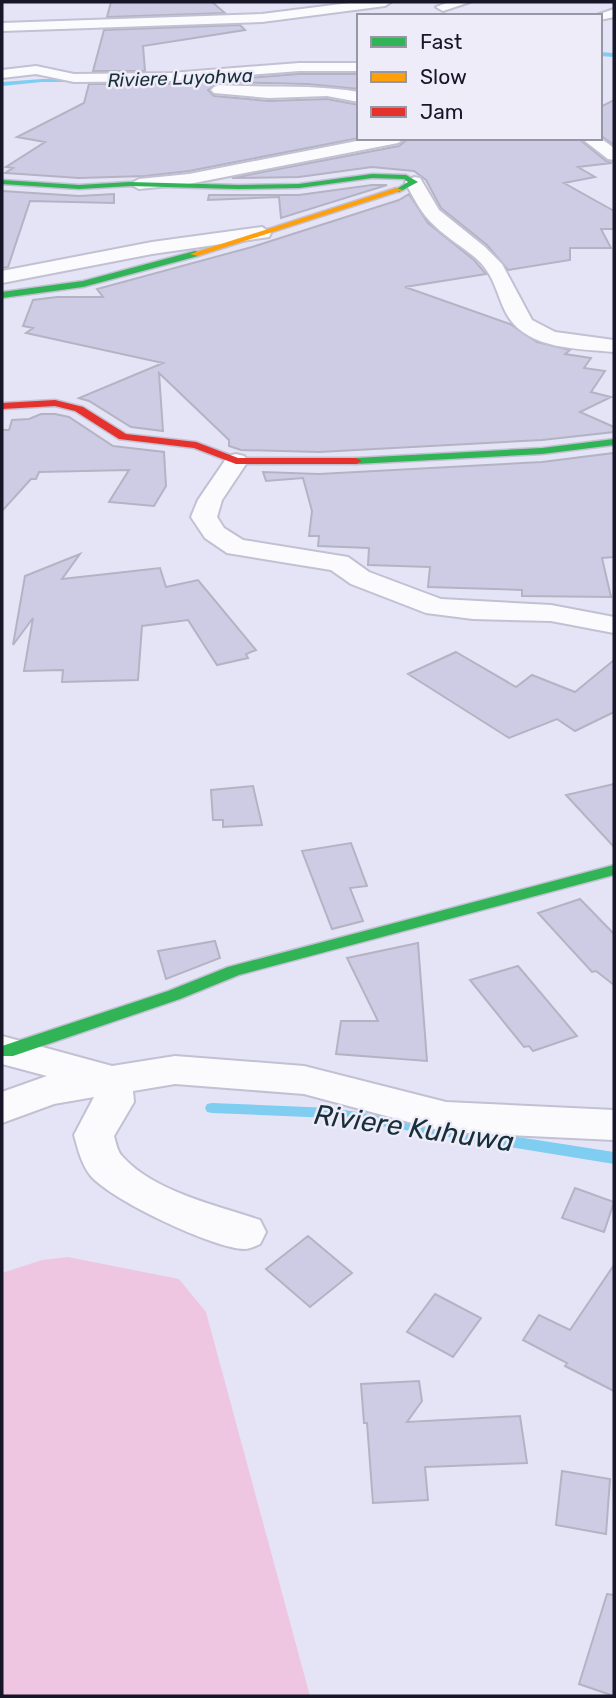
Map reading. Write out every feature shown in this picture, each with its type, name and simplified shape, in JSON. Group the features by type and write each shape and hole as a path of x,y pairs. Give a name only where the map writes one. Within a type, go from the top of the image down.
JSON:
{"street":[{"path":"2,27 262,18 385,2"},
{"path":"443,7 464,2"},
{"path":"2,74 36,70 74,78 192,76 310,67 357,67"},
{"path":"192,76 184,79 209,84 213,89 269,93 327,91 357,97"},
{"path":"2,182 79,187 189,179 388,140"},
{"path":"592,140 614,155"},
{"path":"130,184 299,186 372,176 406,177 414,182 432,213 455,234 473,243 487,259 502,279 509,302 521,321 541,335 614,346"},
{"path":"2,295 108,278 391,194 414,182"},
{"path":"2,277 152,248 262,233"},
{"path":"2,406 55,403 79,409 123,437 196,445 236,461 333,462 541,451 614,442"},
{"path":"236,461 210,500 204,517 214,533 236,547 339,563 360,578 436,607 551,613 614,625"},
{"path":"4,1050 174,995 234,971 614,870"},
{"path":"4,1050 112,1080"},
{"path":"2,1108 49,1090 175,1070 304,1080 446,1117 614,1125"},
{"path":"112,1080 114,1102 94,1135 103,1164 143,1192 222,1226 245,1232"}],"shaded area":[{"path":"68,1257 179,1279 206,1312 310,1696 2,1696 2,1273 42,1260"}],"building":[{"path":"111,2 212,2 225,13 107,17"},
{"path":"240,25 245,30 143,46 145,71 93,71 104,30"},
{"path":"299,74 357,74 357,89 307,84 219,82 208,90 214,96 269,101 327,99 357,105 357,138 189,171 145,176 79,178 5,173 13,168 6,167 45,142 17,137 84,103 89,84 171,84"},
{"path":"614,100 614,145 602,136 602,106"},
{"path":"406,140 580,140 612,163 578,167 595,177 564,183 614,211 614,229 601,229 611,248 570,248 570,260 508,270 487,245 441,208 426,180 414,171 372,167 299,177 232,178 399,146"},
{"path":"387,185 281,218 279,197 208,200 209,195 299,195"},
{"path":"2,191 79,196 114,194 114,203 30,201 8,267 2,268"},
{"path":"409,194 428,223 474,260 486,274 405,287 510,324 537,342 570,350 565,354 591,358 584,368 605,371 591,392 611,397 580,412 614,427 614,432 542,440 319,452 241,450 229,446 229,440 159,373 163,431 131,427 89,401 79,398 163,363 26,333 33,328 23,326 33,300 103,297 97,289 252,247 399,200"},
{"path":"41,414 69,417 113,446 164,452 166,486 154,506 109,502 129,470 39,472 36,479 31,479 2,511 2,430 9,430 12,420 29,419"},
{"path":"614,453 614,557 602,558 611,597 522,596 522,590 428,587 430,567 368,565 369,548 318,546 319,536 309,536 312,511 303,478 266,481 263,472 319,474 542,462"},
{"path":"80,554 62,579 160,568 166,587 198,580 256,650 246,654 248,658 217,665 188,620 142,626 138,680 62,682 63,670 24,671 33,618 13,645 25,576"},
{"path":"456,652 516,687 532,675 575,692 614,660 614,712 575,731 557,719 509,738 408,674"},
{"path":"614,784 614,847 566,795"},
{"path":"253,786 262,825 223,827 223,820 213,820 211,790"},
{"path":"351,843 367,886 350,888 363,921 332,929 302,851"},
{"path":"580,899 614,934 614,985 596,971 592,972 538,913"},
{"path":"215,941 220,958 166,979 158,951"},
{"path":"418,943 427,1061 336,1054 341,1021 378,1021 347,958"},
{"path":"518,966 577,1036 533,1051 529,1046 524,1047 470,980"},
{"path":"575,1188 614,1202 604,1232 562,1218"},
{"path":"308,1236 352,1273 310,1307 266,1269"},
{"path":"614,1265 614,1391 565,1366 567,1363 523,1340 539,1315 570,1330"},
{"path":"435,1294 481,1318 453,1357 407,1332"},
{"path":"419,1381 422,1401 407,1422 520,1416 527,1463 425,1467 428,1500 373,1503 361,1384"},
{"path":"562,1471 610,1479 606,1534 556,1525"},
{"path":"607,1594 614,1595 614,1696 579,1684"}],"waterway":[{"name":"Riviere Luyohwa","path":"602,54 614,55"},
{"name":"Riviere Luyohwa","path":"184,79 330,70"},
{"name":"Riviere Luyohwa","path":"2,84 163,80"},
{"name":"Riviere Kuhuwa","path":"212,1108 331,1113 614,1158"}],"traffic: fast":[{"path":"2,182 79,187 130,184 238,187 299,186 372,176 406,177 414,182 399,190"},
{"path":"2,295 83,284 195,254"},
{"path":"356,461 542,451 614,442"},
{"path":"7,1051 174,995 234,971 614,870"}],"traffic: slow":[{"path":"195,254 399,190"}],"traffic: jam":[{"path":"2,406 55,403 79,409 123,437 196,445 236,461 356,461"}]}
